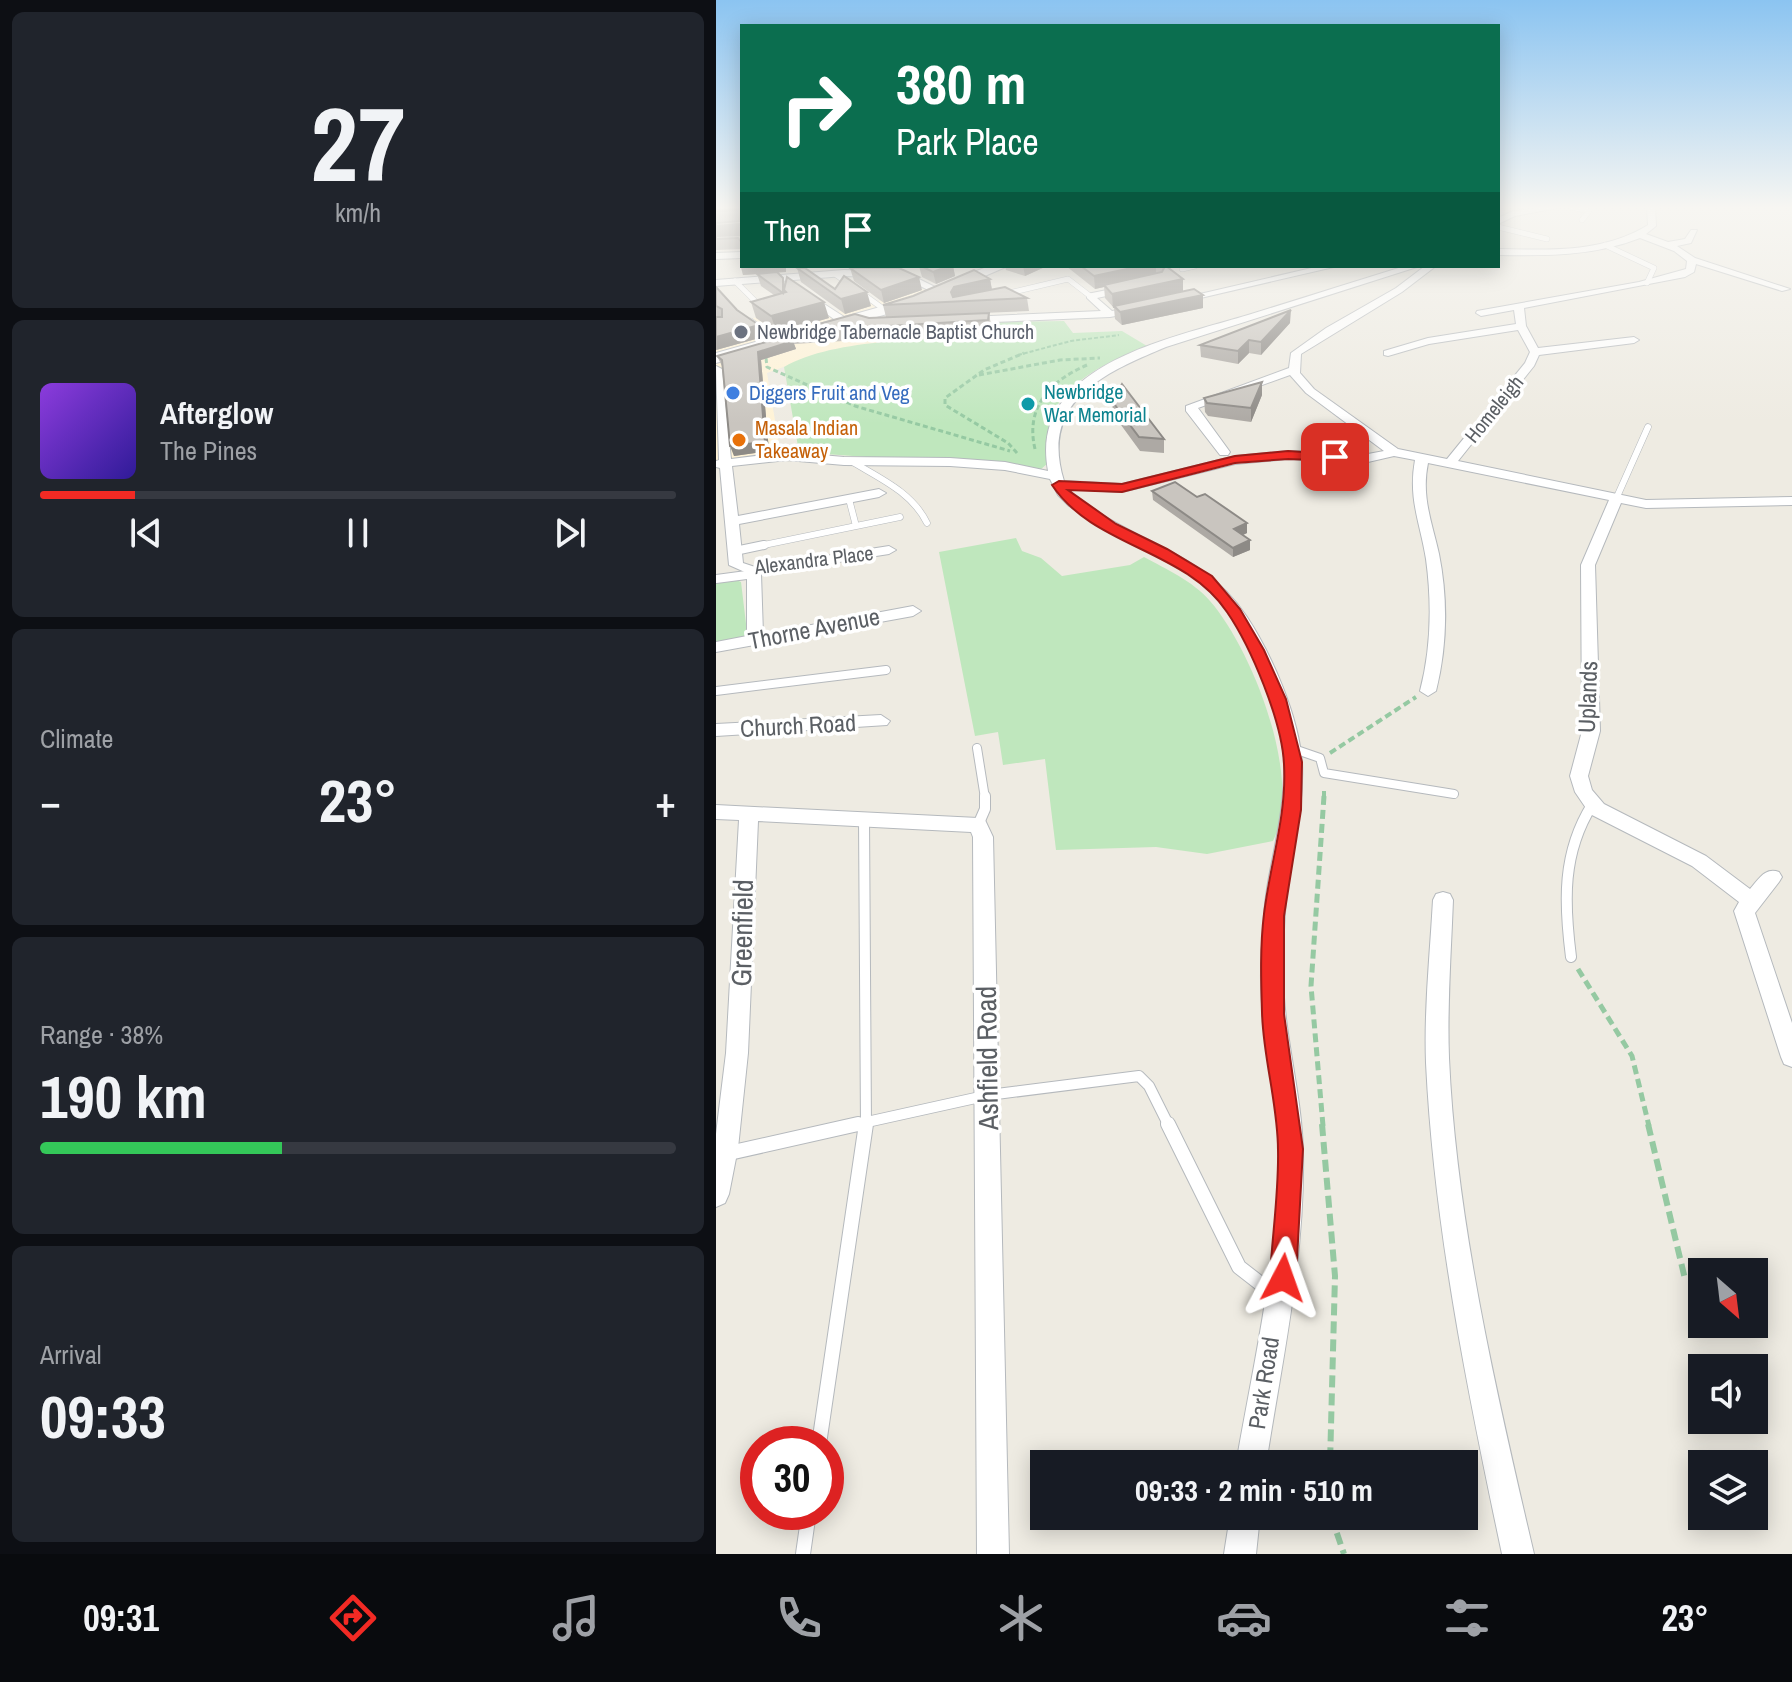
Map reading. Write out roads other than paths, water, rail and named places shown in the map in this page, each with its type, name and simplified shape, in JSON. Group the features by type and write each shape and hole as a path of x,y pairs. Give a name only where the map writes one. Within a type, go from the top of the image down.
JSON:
{"street":[{"path":"716,283 761,280"},
{"path":"788,280 788,283 849,320"},
{"path":"914,280 940,292"},
{"path":"716,358 849,320 886,317 969,280"},
{"path":"1251,283 1254,280"},
{"path":"1167,302 1268,280"},
{"path":"1056,476 1052,435 1061,411 1086,384 1122,361 1162,345 1372,280"},
{"path":"1412,280 1320,333 1296,353 1293,370 1310,391 1394,452 1646,504 1792,501"},
{"path":"1481,313 1662,280"},
{"path":"1755,280 1789,290"},
{"path":"1090,296 1144,285"},
{"path":"1090,296 1110,314"},
{"path":"961,321 1110,314 1153,305"},
{"name":"Homeleigh","path":"1519,308 1521,326 1535,352"},
{"path":"1388,353 1428,341 1521,326"},
{"name":"Homeleigh","path":"1535,352 1634,340"},
{"name":"Homeleigh","path":"1449,465 1517,381 1535,352"},
{"name":"Alexandra Place","path":"716,369 722,464 733,521 736,565 754,573 889,550"},
{"path":"1224,452 1192,411 1192,406 1293,370"},
{"path":"722,464 787,456 851,461 950,462 1005,466 1122,488 1235,460 1288,455 1368,458 1394,452"},
{"path":"1422,459 1416,482 1419,513 1432,555 1435,616 1433,665 1428,691"},
{"name":"Park Road","path":"1056,476 1067,498 1111,527 1162,552 1206,579 1233,609 1256,650 1277,699 1291,748 1292,810 1274,916 1273,1014 1291,1149 1283,1278 1253,1450"},
{"path":"733,521 879,493"},
{"name":"Uplands","path":"1592,805 1579,776 1591,731 1588,565 1616,499"},
{"path":"754,573 755,640"},
{"name":"Thorne Avenue","path":"716,647 913,611"},
{"name":"Church Road","path":"716,730 881,721"},
{"path":"1592,805 1699,861 1752,901"},
{"path":"716,812 978,825"},
{"name":"Greenfield","path":"716,1194 740,1012 743,867 749,815"},
{"name":"Ashfield Road","path":"978,825 983,837 989,1095 993,1554"},
{"path":"1772,877 1744,911 1792,1057"},
{"path":"1443,900 1438,1079 1450,1188 1488,1420 1518,1554"},
{"path":"1240,1554 1243,1530"}],"lane":[{"path":"846,280 886,317"},
{"path":"990,298 1066,280"},
{"path":"1069,280 1090,296"},
{"path":"735,281 766,312"},
{"path":"748,319 777,340"},
{"path":"1616,499 1648,427"},
{"path":"851,461 901,492 924,514 927,523"},
{"path":"849,499 856,526"},
{"path":"735,551 900,517"},
{"path":"716,579 754,573"},
{"path":"716,691 886,670"},
{"path":"977,748 985,807 985,818 978,825"},
{"path":"1291,748 1320,758 1324,773 1454,794"},
{"path":"1571,957 1565,870 1579,823 1592,805"},
{"path":"822,1426 867,1121 864,818"},
{"path":"721,1155 989,1095 1139,1076 1149,1086 1239,1267 1279,1298"},
{"path":"803,1554 806,1530"}],"place":[{"name":"Newbridge Tabernacle Baptist Church","path":"741,332"},
{"name":"Diggers Fruit and Veg","path":"733,393"},
{"name":"Newbridge War Memorial","path":"1028,404"},
{"name":"Masala Indian Takeaway","path":"739,440"}]}
